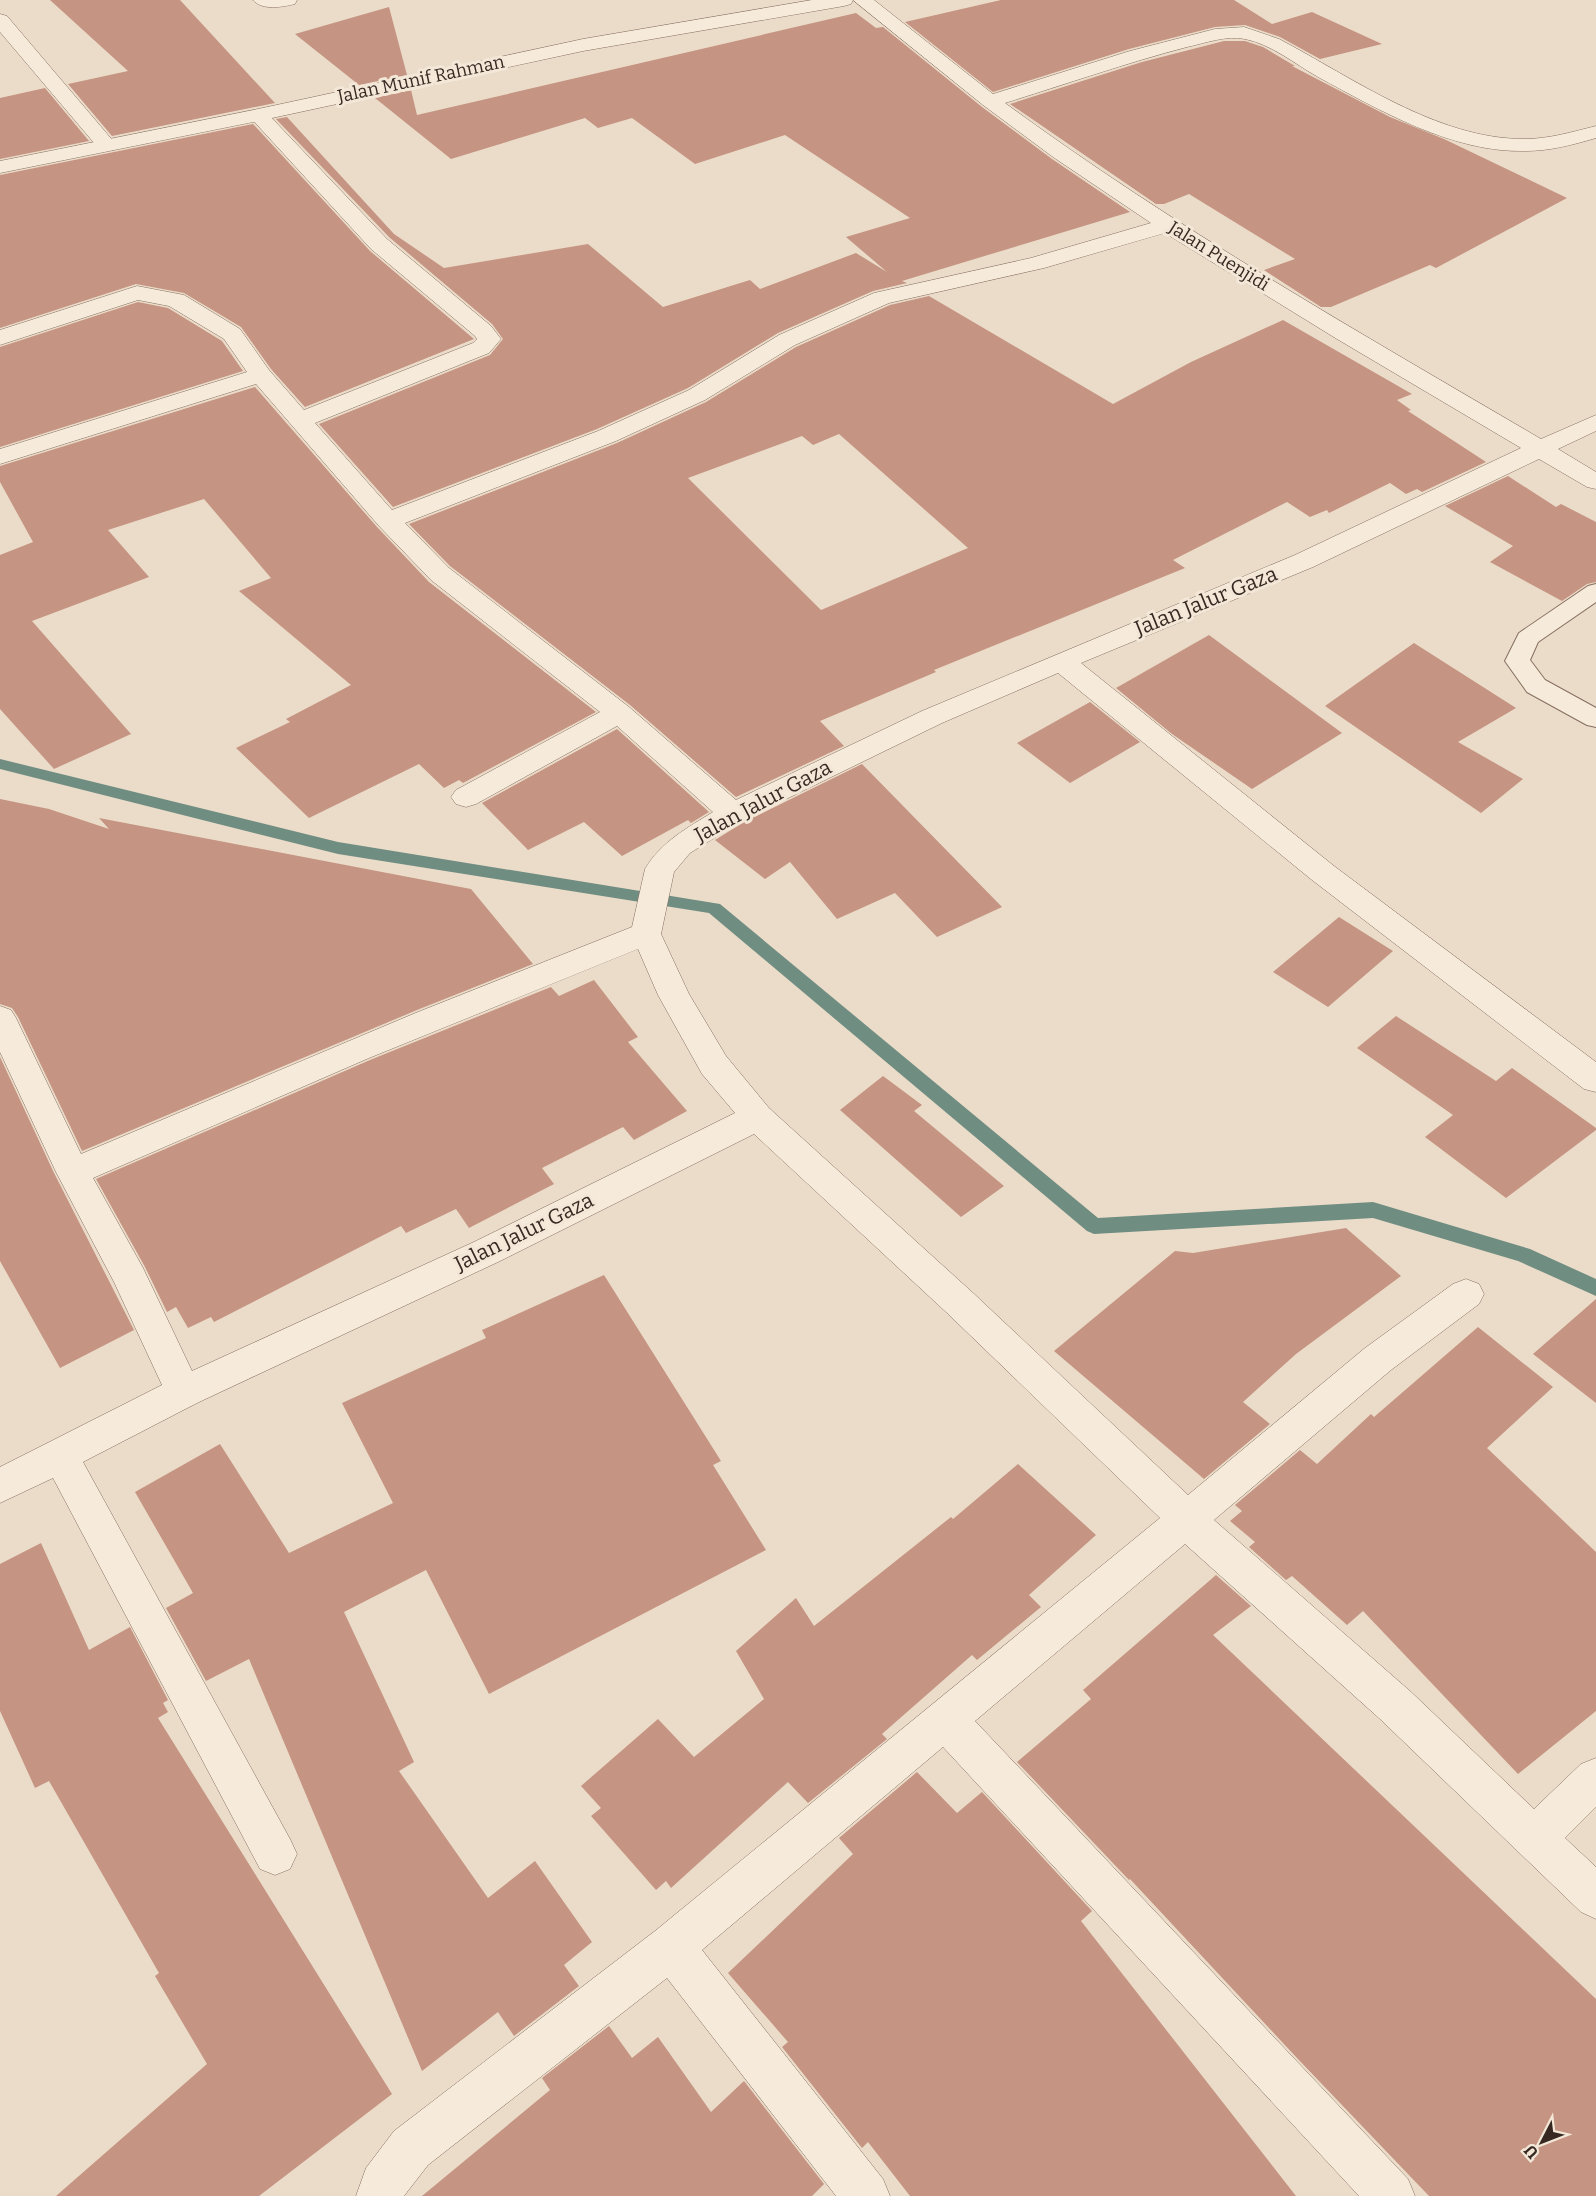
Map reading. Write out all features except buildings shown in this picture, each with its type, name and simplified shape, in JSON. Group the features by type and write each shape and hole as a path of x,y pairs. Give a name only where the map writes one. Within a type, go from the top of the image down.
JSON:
{"street":[{"path":"262,0 268,2 288,0"},
{"name":"Jalan Munif Rahman","path":"0,167 258,115 583,45 844,0"},
{"name":"Jalan Puenjidi","path":"861,0 1060,153 1168,225 1596,482"},
{"path":"0,20 107,146"},
{"path":"990,101 1161,47 1212,36 1246,33 1374,99 1460,136 1495,145 1531,147 1554,145 1596,132"},
{"path":"258,115 379,244 490,339 481,348 301,420"},
{"path":"388,521 607,436 697,395 787,340 882,298 1036,263 1168,225"},
{"path":"0,338 137,293 176,300 232,334 261,375 388,521 440,574 619,713 733,813"},
{"path":"0,457 261,375"},
{"name":"Jalan Jalur Gaza","path":"648,922 660,869 680,846 733,813 932,717 1304,561 1596,422"},
{"path":"1061,661 1323,873 1596,1080"},
{"path":"466,796 619,713"},
{"path":"73,1172 321,1063 501,990 648,922 674,995 714,1065 757,1117 959,1302 1223,1555 1395,1705 1596,1897"},
{"path":"0,1018 73,1172 130,1278 184,1392"},
{"name":"Jalan Jalur Gaza","path":"0,1486 184,1392 486,1252 757,1117"},
{"path":"380,2196 383,2185 411,2148 671,1947 1378,1359 1466,1294"},
{"path":"60,1455 275,1854"},
{"path":"945,1719 1392,2196"},
{"path":"1534,1839 1596,1778"},
{"path":"671,1947 866,2196"}],"lane":[{"path":"1596,591 1528,638 1517,661 1536,686 1596,719"}],"waterway":[{"path":"0,764 338,848 714,908 1094,1226 1373,1210 1523,1255 1596,1288"}]}
